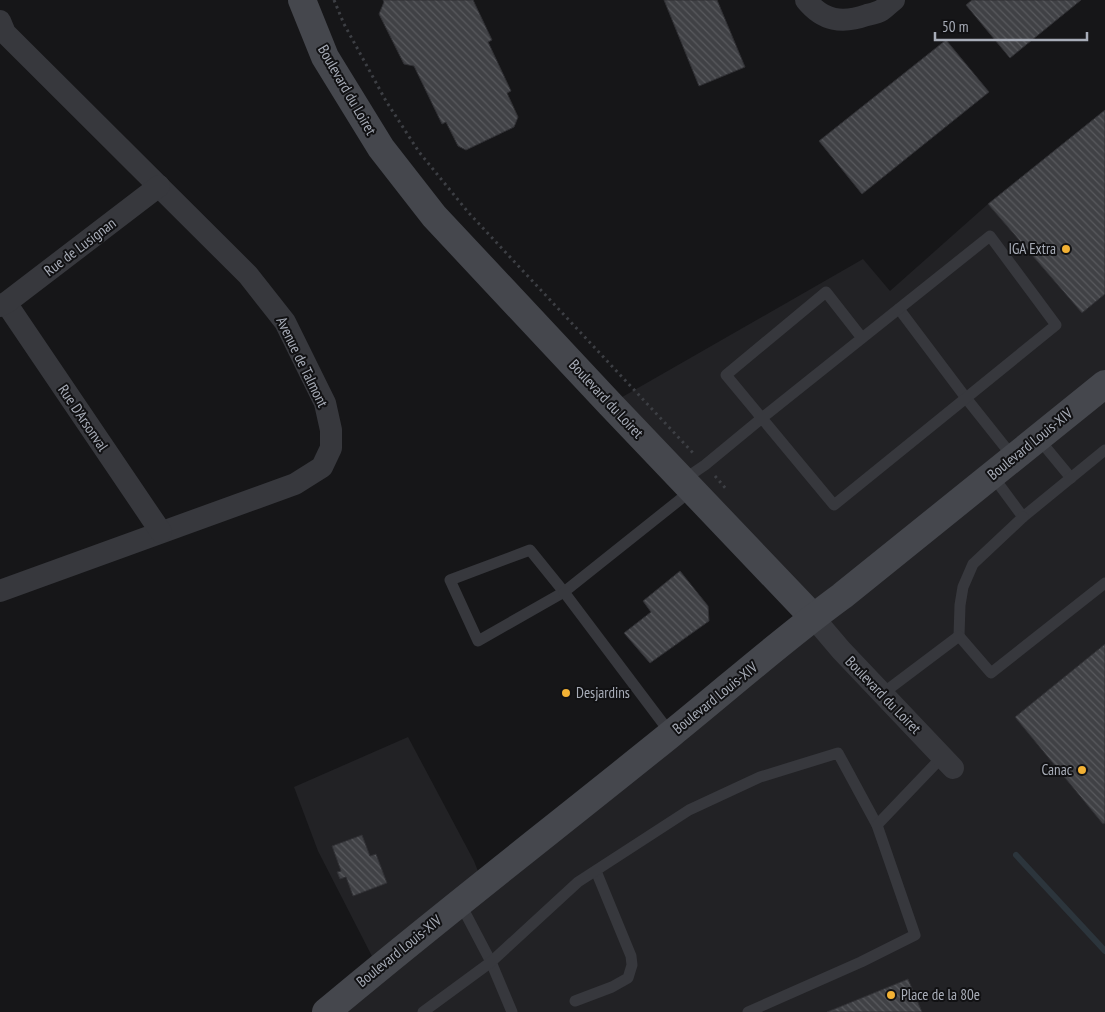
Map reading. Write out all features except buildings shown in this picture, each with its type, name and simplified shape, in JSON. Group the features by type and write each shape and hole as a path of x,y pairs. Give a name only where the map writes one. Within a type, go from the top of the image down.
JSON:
{"main road":[{"name":"Boulevard du Loiret","path":"302,0 325,57 381,148 434,216 610,404 693,478 813,617"},
{"name":"Boulevard Louis-XIV","path":"326,1012 813,617 842,596 1105,384"}],"street":[{"path":"806,0 824,16 838,20 856,19 881,10 894,0"},
{"name":"Avenue de Talmont","path":"0,591 295,484 322,466 331,448 331,430 325,403 285,322 248,275 2,30"},
{"name":"Rue de Lusignan","path":"3,304 159,186"},
{"name":"Rue D'Arsonval","path":"3,304 161,532"},
{"name":"Boulevard du Loiret","path":"813,617 841,650 948,762"}],"lane":[{"path":"671,734 564,592 530,550 450,580 478,641 564,592 762,418 990,236 1056,325 834,505 762,418 726,375 826,292 862,338"},
{"path":"899,309 966,398 1014,457"},
{"path":"1038,438 1071,478"},
{"path":"1105,450 1023,517 973,564 963,587 960,605 959,636 991,674 1105,583"},
{"path":"992,474 1023,517"},
{"path":"882,694 959,636"},
{"path":"423,1012 490,962 578,882 690,810 760,777 838,753 877,825 916,935 861,962 748,1012"},
{"path":"877,825 948,762"},
{"path":"575,1001 612,987 628,978 632,965 631,956 596,871"},
{"path":"460,902 512,1012"}],"path":[{"path":"334,0 344,24 386,102 419,152 693,478 732,494"}],"shaded area":[{"path":"1105,110 1105,1012 326,1012 378,968 318,851 294,787 408,737 474,861 483,884 813,617 610,404 863,259 890,291 988,204"}],"waterway":[{"path":"1016,855 1105,951"}],"place":[{"name":"IGA Extra","path":"1066,249"},
{"name":"Desjardins","path":"566,693"},
{"name":"Canac","path":"1082,770"},
{"name":"Place de la 80e","path":"891,995"}]}
